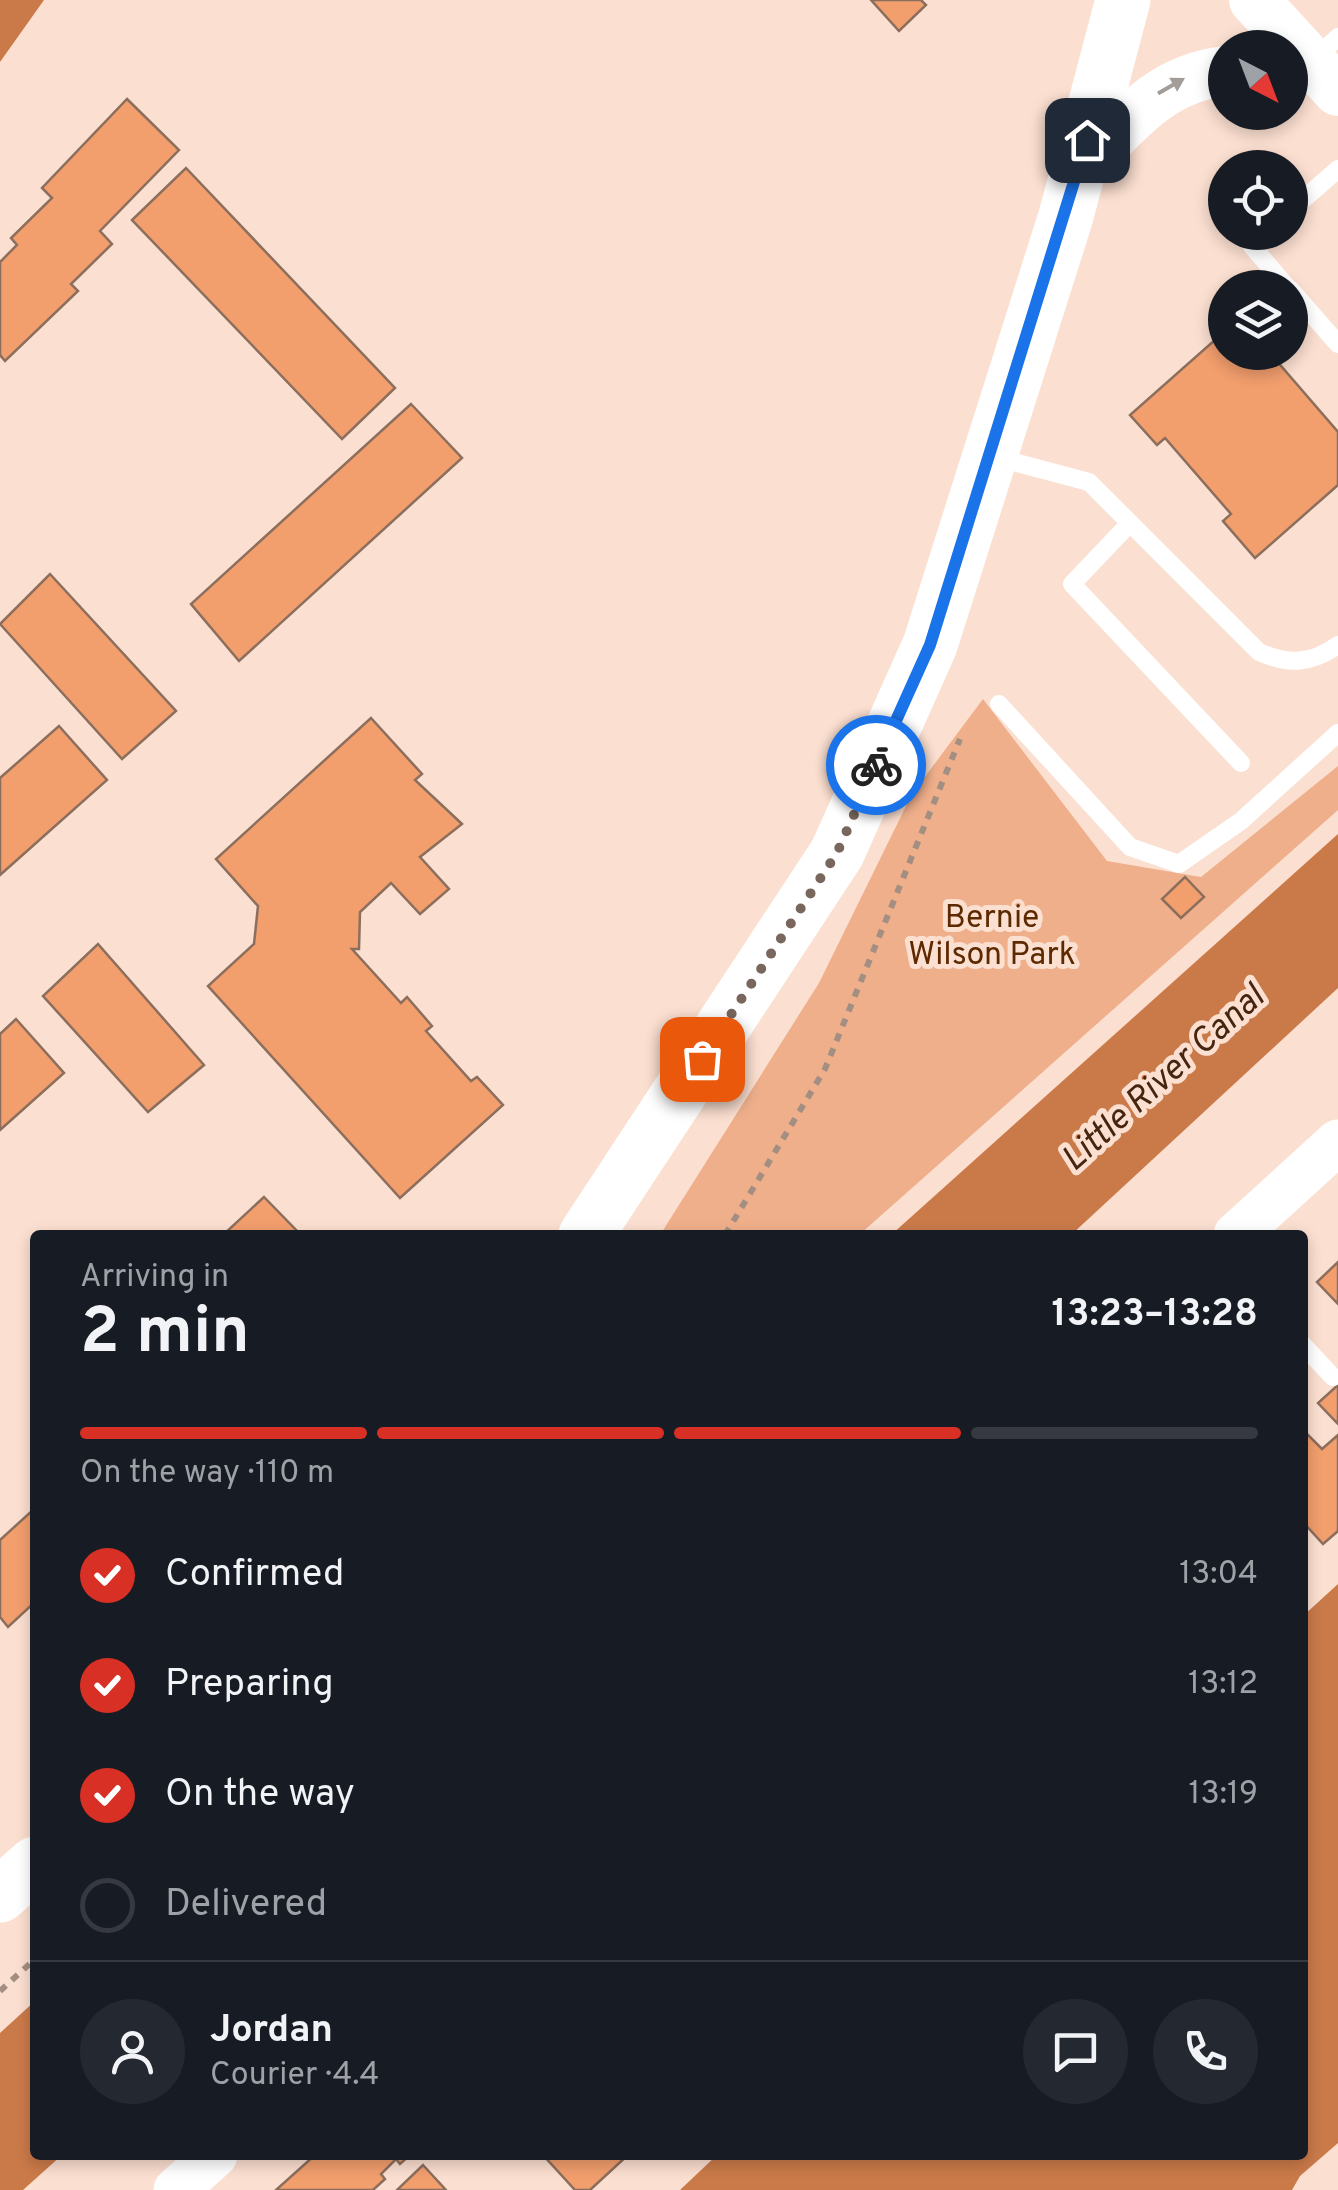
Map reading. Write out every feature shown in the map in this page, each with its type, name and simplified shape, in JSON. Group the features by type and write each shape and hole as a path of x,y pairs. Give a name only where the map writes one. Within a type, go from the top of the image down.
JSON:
{"main road":[{"path":"589,1230 837,853 930,645 1078,172 1123,0"},
{"path":"1254,0 1322,70"},
{"path":"1078,172 1163,89 1194,74 1208,72"},
{"path":"0,1895 30,1868"}],"street":[{"path":"1241,1230 1338,1142"},
{"path":"176,2190 209,2160"}],"lane":[{"path":"1308,195 1338,168"},
{"path":"1255,250 1273,270"},
{"path":"1308,310 1338,344"},
{"path":"990,456 1090,482 1259,652 1279,661 1301,662 1338,645"},
{"path":"1130,523 1072,584 1242,763"},
{"path":"999,704 1130,847 1178,864 1241,821 1338,733"},
{"path":"1308,1350 1333,1377"}],"path":[{"path":"729,1230 825,1070 960,738"},
{"path":"0,1991 30,1964"}],"green space":[{"name":"Bernie Wilson Park","path":"983,699 1107,861 1201,877 1338,766 1338,810 865,1230 663,1230 819,983 912,794"}],"water":[{"path":"0,0 44,0 0,62"},
{"name":"Little River Canal","path":"1338,834 1338,988 1076,1230 897,1230"},
{"path":"1338,1584 1338,2143 1300,2176 1292,2190 680,2190 712,2160 1308,2160 1308,1611"},
{"path":"30,2006 30,2160 56,2160 23,2190 0,2190 0,2033"}],"building":[{"path":"871,0 921,0 926,5 899,31"},
{"path":"127,99 179,150 100,231 112,244 71,284 78,291 5,361 0,355 0,262 17,245 11,238 52,198 42,188"},
{"path":"186,168 395,388 342,439 132,220"},
{"path":"1208,346 1208,370 1285,370 1338,432 1338,485 1255,558 1223,521 1231,514 1165,438 1157,445 1130,415"},
{"path":"411,404 462,458 239,661 191,604"},
{"path":"50,574 176,711 122,759 0,624"},
{"path":"371,718 422,774 415,780 462,824 420,857 449,889 420,914 391,883 360,912 359,949 352,949 401,1003 407,997 432,1026 426,1031 471,1081 477,1077 503,1105 400,1198 208,986 254,944 258,906 216,859"},
{"path":"59,726 107,780 0,875 0,778"},
{"path":"1185,877 1204,897 1181,918 1162,899"},
{"path":"98,944 204,1065 148,1112 43,996"},
{"path":"16,1019 64,1073 0,1130 0,1034"},
{"path":"264,1197 296,1230 228,1230"},
{"path":"1338,1262 1338,1304 1317,1282"},
{"path":"1338,1385 1338,1424 1318,1403"},
{"path":"1308,1435 1322,1449 1338,1435 1338,1531 1323,1544 1308,1528"},
{"path":"30,1513 30,1607 8,1627 0,1617 0,1540"},
{"path":"309,2160 395,2160 381,2174 385,2179 373,2190 276,2190"},
{"path":"548,2160 623,2160 590,2190 575,2190"},
{"path":"423,2165 446,2190 397,2190"}],"way so far":[{"path":"702,1059 837,853 876,765"}],"route":[{"path":"876,765 930,645 1087,140"}]}
